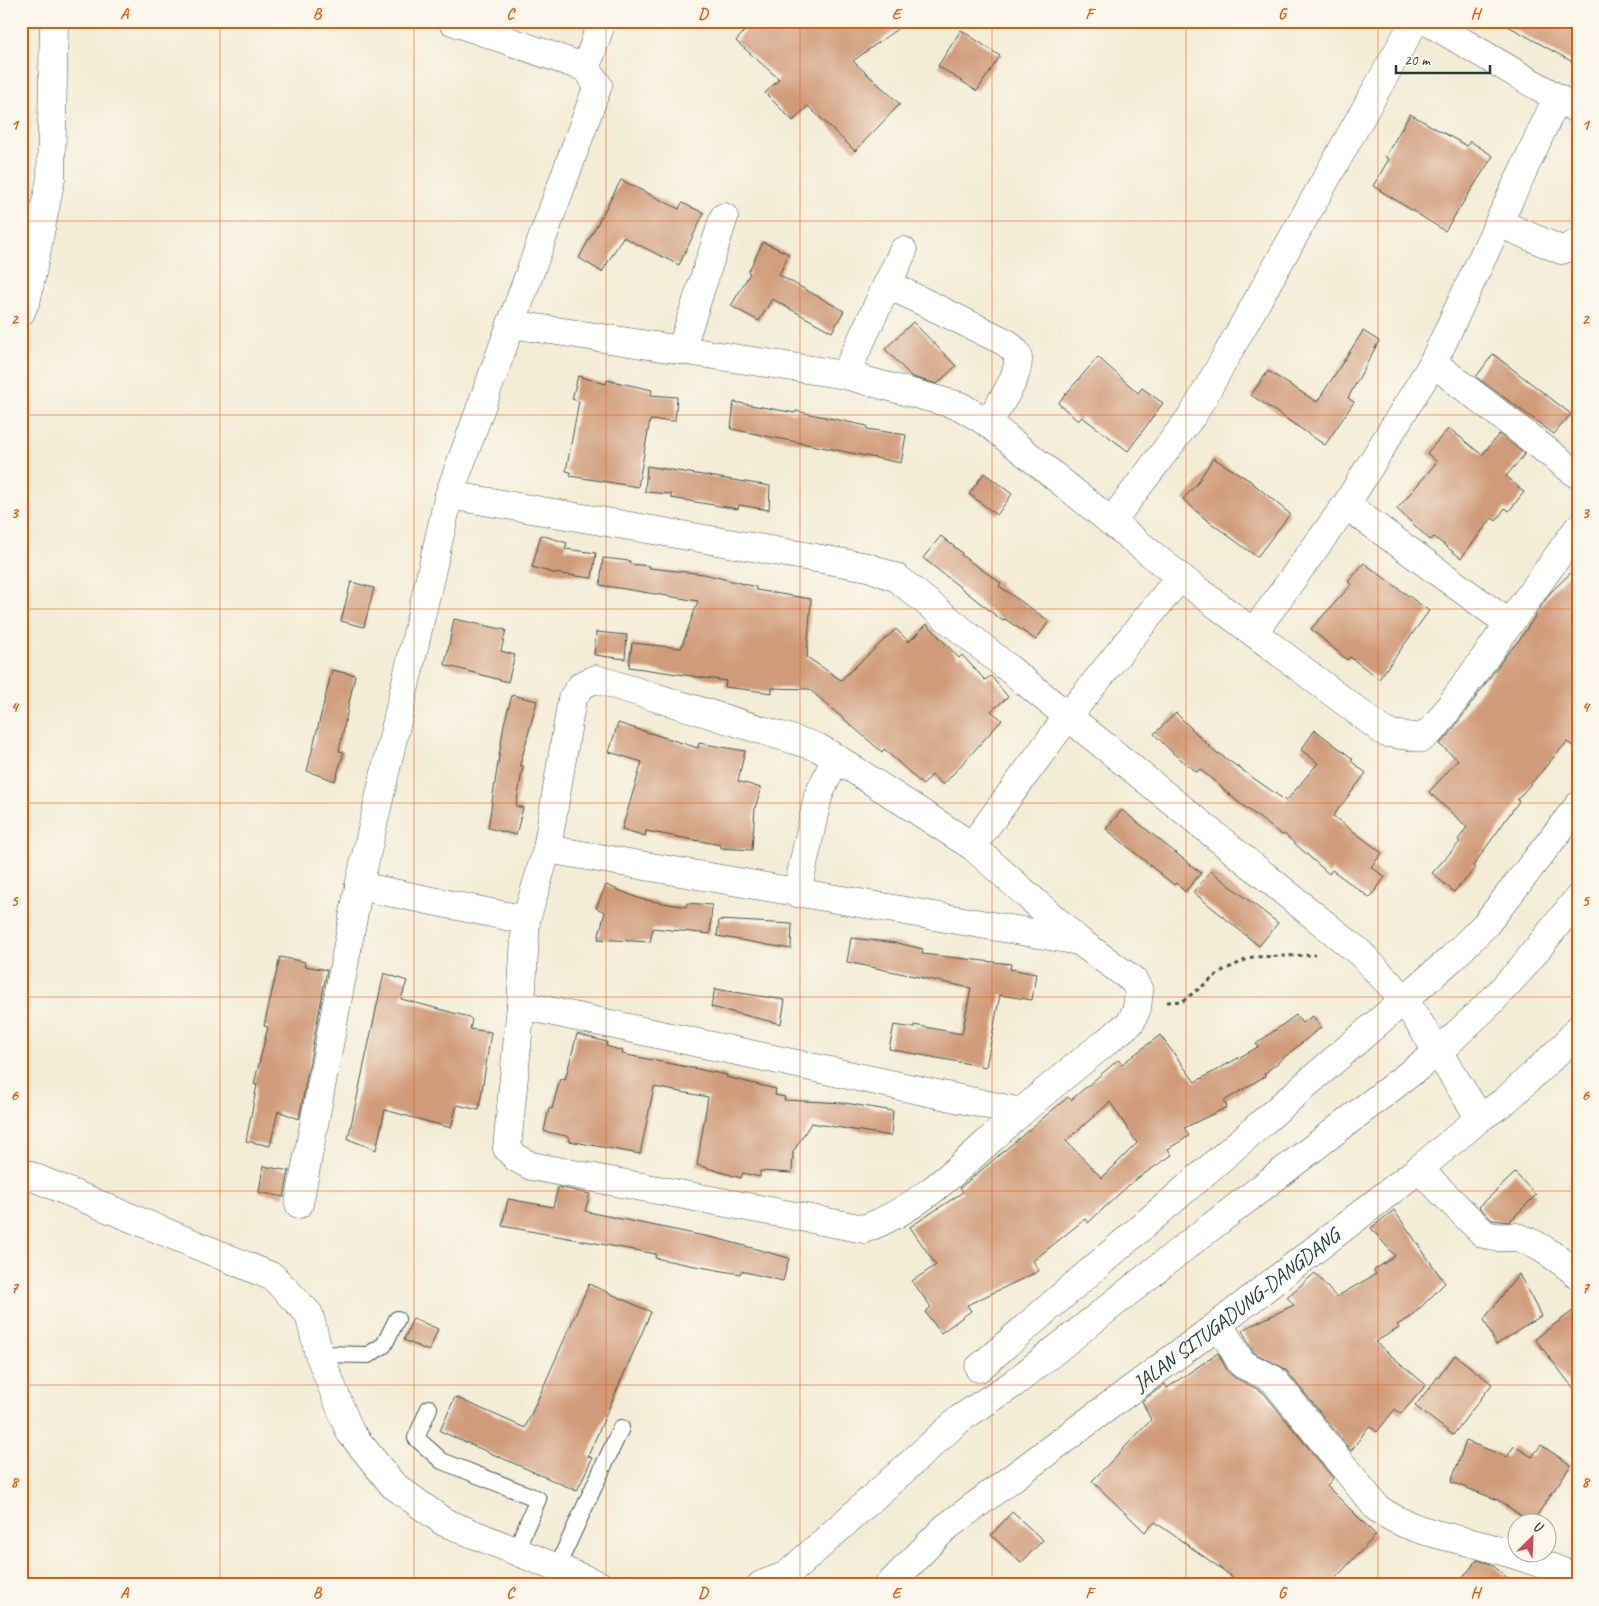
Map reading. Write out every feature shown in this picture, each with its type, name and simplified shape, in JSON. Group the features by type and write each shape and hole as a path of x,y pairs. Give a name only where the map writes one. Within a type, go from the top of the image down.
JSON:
{"street":[{"path":"21,312 27,298 51,178 54,21"},
{"path":"299,1204 359,886 450,495 598,85 586,68 452,21"},
{"path":"586,68 602,21"},
{"path":"1111,522 1194,413 1415,21"},
{"path":"1254,632 1346,505 1433,363 1499,222 1568,104 1428,21"},
{"path":"680,350 724,218"},
{"path":"1499,222 1561,250 1571,247 1578,242"},
{"path":"844,375 904,250"},
{"path":"887,284 1007,343 1015,351 1018,359 1013,381 988,423"},
{"path":"511,324 844,375 960,406 988,423 1180,577 1386,733 1422,738 1435,727 1578,528"},
{"path":"1433,363 1578,475"},
{"path":"450,495 868,567 897,578 923,597 1360,953 1404,1000 1439,1051 1480,1118"},
{"path":"1346,505 1508,624"},
{"path":"972,846 1068,716 1180,577"},
{"path":"596,679 818,747 836,758 972,846 1079,941 1133,980 1139,991 1137,1008 1131,1022 1021,1112 917,1203 883,1222 864,1229 531,1166 516,1158 507,1148 521,1005 526,920 547,849 572,699 582,685 596,679"},
{"path":"797,893 818,796 836,758"},
{"path":"979,1368 1451,959 1486,924 1578,806"},
{"path":"547,849 1079,941"},
{"path":"359,886 526,920"},
{"path":"762,1585 787,1575 961,1418 1013,1384 1177,1253 1439,1051 1490,1003 1516,975 1578,898"},
{"path":"521,1005 1021,1112"},
{"name":"JALAN SITUGADUNG-DANGDANG","path":"889,1585 945,1528 1219,1324 1419,1169 1480,1118 1505,1101 1574,1041"},
{"path":"1419,1169 1484,1234 1497,1239 1516,1237 1560,1258 1578,1275"},
{"path":"21,1172 273,1278 309,1314 319,1354 350,1432 393,1486 444,1522 599,1585"},
{"path":"1219,1324 1242,1364 1273,1379 1376,1508 1408,1526 1504,1552 1578,1579"}],"lane":[{"path":"319,1354 368,1355 384,1345 397,1319"},
{"path":"429,1408 416,1438 442,1461 538,1500 516,1550"},
{"path":"557,1567 621,1428"}],"path":[{"path":"1139,991 1164,1002 1183,1000 1206,985 1222,971 1252,957 1360,953"}],"building":[{"path":"753,21 908,21 853,61 900,104 855,151 808,106 793,121 765,93 779,79 736,41"},
{"path":"1499,21 1556,21 1578,34 1578,65"},
{"path":"961,30 1000,56 977,91 938,66"},
{"path":"1410,114 1467,146 1470,141 1493,156 1445,231 1373,186 1389,159 1385,157"},
{"path":"621,180 679,209 682,203 704,213 679,265 623,237 602,272 579,258"},
{"path":"763,242 789,254 779,275 844,311 832,332 772,299 759,321 731,306 750,273 748,272"},
{"path":"913,322 956,366 937,384 912,377 885,349"},
{"path":"1363,331 1379,341 1348,398 1354,402 1325,445 1251,395 1268,371 1317,402"},
{"path":"1493,354 1571,414 1554,434 1476,377"},
{"path":"1098,357 1138,393 1142,388 1163,403 1128,451 1082,417 1078,421 1058,403"},
{"path":"578,376 606,384 607,380 652,390 651,395 677,397 675,421 650,420 638,487 570,476 571,472 566,471 579,401 572,399"},
{"path":"734,402 795,413 796,411 867,426 867,429 906,435 901,463 731,429"},
{"path":"1449,428 1482,455 1499,434 1525,454 1506,476 1524,492 1509,511 1505,508 1496,521 1492,518 1461,558 1434,537 1430,540 1397,509 1437,462 1427,453"},
{"path":"1213,458 1249,480 1290,514 1257,557 1203,517 1183,499 1196,485"},
{"path":"647,466 770,486 769,510 739,505 738,509 671,498 671,494 645,492"},
{"path":"984,473 1012,494 997,515 969,494"},
{"path":"541,535 567,543 565,549 596,553 592,578 553,573 532,567"},
{"path":"941,536 962,553 961,555 1001,583 999,586 1049,621 1036,640 1005,619 1003,621 923,558"},
{"path":"603,558 630,561 630,564 649,566 649,568 704,574 756,587 756,590 811,599 807,657 841,680 896,629 909,642 927,624 959,658 962,655 985,680 991,676 1008,697 991,711 1002,720 943,785 932,775 923,785 884,749 882,752 809,689 772,688 772,693 725,687 726,681 629,667 632,643 681,648 698,601 600,585"},
{"path":"1364,563 1429,611 1379,679 1350,657 1347,660 1311,629 1352,584 1348,582"},
{"path":"1578,566 1578,750 1567,742 1517,800 1519,801 1473,866 1476,868 1454,892 1432,873 1460,842 1458,840 1467,827 1429,792 1458,760 1439,744 1448,736 1506,655 1520,639 1550,593"},
{"path":"351,582 374,588 364,627 341,621"},
{"path":"454,619 506,630 501,651 515,655 508,682 445,665"},
{"path":"596,632 627,635 625,659 594,655"},
{"path":"332,670 355,675 339,751 344,752 335,781 307,771"},
{"path":"512,695 537,701 520,765 523,766 516,806 523,808 516,835 488,828 504,724"},
{"path":"1176,713 1217,754 1286,801 1318,763 1301,750 1315,730 1353,759 1351,761 1366,773 1333,816 1382,853 1371,867 1385,877 1370,898 1332,870 1329,874 1284,834 1282,835 1237,801 1200,769 1197,772 1174,754 1154,734"},
{"path":"618,723 698,748 699,743 745,751 738,781 761,788 755,808 752,850 721,848 721,845 646,831 645,836 622,829 642,762 609,752"},
{"path":"1122,810 1201,873 1185,892 1106,829"},
{"path":"1211,871 1278,923 1259,946 1193,892"},
{"path":"606,885 641,899 686,907 687,903 712,905 710,934 653,928 650,942 598,939 605,912 596,908"},
{"path":"719,920 792,924 791,949 717,936"},
{"path":"851,938 897,943 923,949 922,954 1011,964 1010,969 1036,974 1032,1000 1000,995 986,1067 889,1049 894,1025 914,1028 914,1025 962,1034 971,988 847,962"},
{"path":"280,957 305,962 304,966 327,970 299,1119 278,1111 270,1146 246,1141 257,1085 254,1084 268,1027 264,1026"},
{"path":"384,973 407,981 401,999 469,1017 472,1020 470,1029 491,1032 479,1110 457,1105 451,1128 385,1110 376,1150 348,1139"},
{"path":"715,989 785,1000 781,1024 711,1007"},
{"path":"1296,1015 1302,1023 1313,1016 1321,1027 1264,1074 1265,1076 1224,1101 1227,1107 1184,1128 1189,1136 1168,1149 1172,1155 1132,1182 1088,1223 1085,1219 1033,1261 1039,1271 967,1305 971,1311 941,1333 925,1312 931,1307 912,1281 936,1265 910,1227 963,1192 960,1188 1068,1097 1071,1100 1118,1060 1122,1064 1160,1035 1195,1082 1258,1047 1256,1044","holes":["1110,1102 1137,1143 1102,1178 1066,1141"]},
{"path":"577,1034 607,1042 606,1046 623,1051 622,1054 727,1075 726,1077 776,1089 775,1095 785,1097 784,1100 845,1103 893,1111 891,1136 811,1123 793,1152 792,1173 760,1171 760,1177 743,1173 741,1178 697,1165 708,1097 654,1087 640,1154 569,1141 570,1137 544,1131 549,1108 552,1109 560,1079 565,1080"},
{"path":"263,1166 289,1171 284,1197 259,1192"},
{"path":"1515,1173 1536,1195 1509,1222 1492,1220 1479,1207"},
{"path":"558,1187 590,1194 585,1211 719,1239 789,1258 783,1281 741,1271 740,1274 689,1265 655,1258 656,1254 502,1226 508,1199 553,1207"},
{"path":"1394,1210 1445,1283 1411,1317 1397,1325 1399,1328 1375,1342 1426,1385 1401,1414 1395,1409 1377,1432 1369,1426 1351,1451 1285,1369 1253,1352 1242,1330 1294,1305 1287,1297 1315,1273 1336,1297 1376,1274 1374,1270 1395,1256 1371,1228"},
{"path":"1519,1274 1541,1316 1496,1345 1484,1319"},
{"path":"589,1284 651,1312 588,1456 592,1458 577,1491 440,1431 455,1397 525,1428"},
{"path":"1578,1307 1578,1394 1535,1339"},
{"path":"413,1318 438,1329 429,1351 404,1340"},
{"path":"1218,1353 1228,1372 1235,1378 1263,1392 1333,1478 1327,1486 1376,1535 1329,1585 1244,1585 1155,1522 1145,1532 1092,1481 1151,1420 1142,1401 1165,1384 1167,1388"},
{"path":"1455,1355 1492,1384 1453,1435 1415,1406"},
{"path":"1466,1441 1507,1457 1514,1446 1532,1457 1541,1445 1571,1465 1538,1514 1519,1514 1498,1500 1451,1482"},
{"path":"1012,1512 1043,1540 1021,1563 991,1535"},
{"path":"1477,1560 1491,1564 1516,1585 1457,1585"}]}
